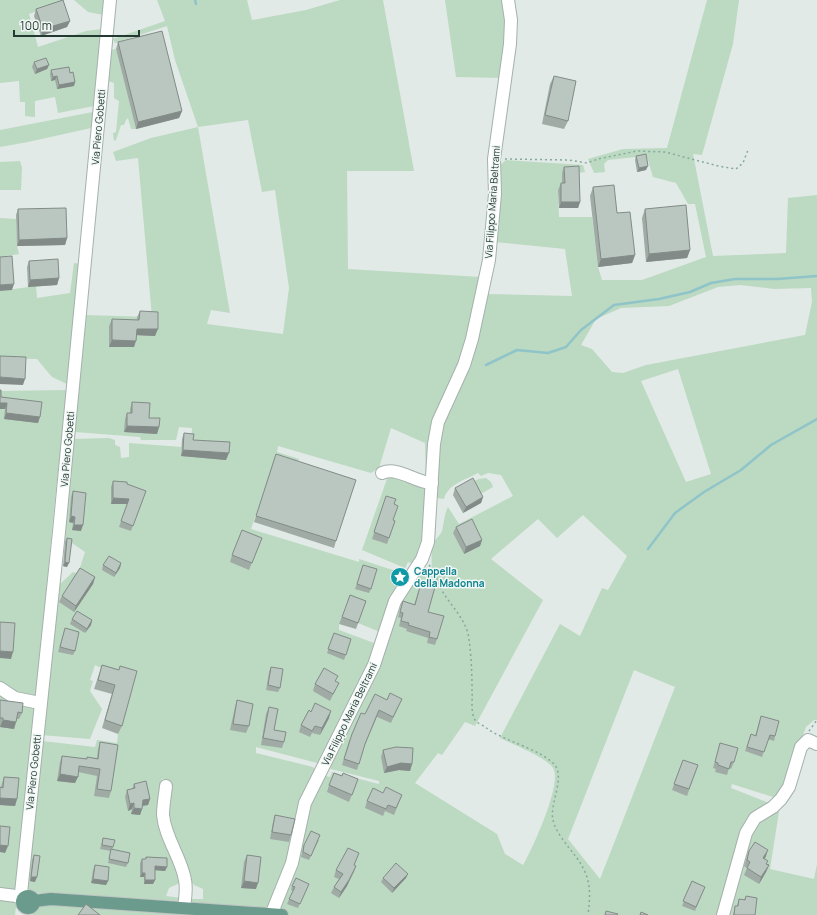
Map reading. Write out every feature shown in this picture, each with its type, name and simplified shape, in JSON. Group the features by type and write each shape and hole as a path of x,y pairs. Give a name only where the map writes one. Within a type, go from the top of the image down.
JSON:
{"main road":[{"path":"25,904 51,898 275,915"}],"street":[{"name":"Via Piero Gobetti","path":"25,904 21,893 59,532 110,0"},
{"name":"Via Filippo Maria Beltrami","path":"275,915 292,863 305,804 374,665 395,601 422,559 428,542 434,444 438,422 464,365 472,339 489,260 495,194 494,160 510,44 511,20 508,0"},
{"path":"382,473 386,471 393,471 424,483 432,483"},
{"path":"0,688 15,698 40,703"},
{"path":"723,915 746,833 755,818 773,807 789,788 801,747 808,740 817,744"},
{"path":"166,786 163,815 166,830 180,863 185,880 186,896 184,908"},
{"path":"0,894 16,896 25,904"}],"path":[{"path":"494,160 512,158 569,160 587,163 598,159 637,151 665,152 718,166 736,169 743,163 748,150"},
{"path":"422,559 431,567 439,585 465,624 469,641 472,711 476,720 489,730 511,742 546,757 556,766 558,775 557,791 552,807 553,820 562,839 576,856 587,874 590,884 588,915"}],"green space":[{"path":"0,0 65,0 29,14 38,47 86,31 102,29 94,106 58,113 55,97 35,101 35,117 25,116 25,102 20,102 19,81 0,83"},
{"path":"74,0 105,0 104,15 88,12"},
{"path":"157,0 247,0 252,20 306,10 340,0 383,0 414,171 347,171 348,269 481,277 466,347 426,477 425,443 391,428 379,468 371,473 278,446 277,452 299,459 296,468 274,461 251,529 359,562 359,559 405,574 380,632 358,623 364,607 347,601 339,624 339,630 374,643 362,683 321,764 256,747 256,753 313,767 316,771 270,910 190,902 190,899 203,899 203,889 194,885 190,879 177,846 169,820 171,783 162,779 160,803 182,882 169,888 166,896 181,898 181,901 24,892 42,741 95,747 97,740 117,743 118,734 134,680 117,675 95,665 90,680 93,681 90,691 102,709 90,739 41,735 57,587 73,572 78,574 85,552 72,543 62,542 73,439 109,438 115,440 115,445 120,447 121,458 129,457 129,443 181,447 181,456 232,448 191,446 192,428 179,427 176,440 141,440 140,437 75,432 74,429 84,315 152,317 138,158 116,161 113,152 151,138 198,127 175,60 167,26 115,43 113,39 165,21","holes":["248,120 262,192 275,190 289,288 283,334 207,324 211,310 230,313 198,127"]},
{"path":"445,0 506,0 504,78 456,77"},
{"path":"707,0 739,0 733,44 702,155 693,154 713,256 786,253 788,198 817,195 817,720 814,720 806,727 789,774 776,798 732,784 731,788 769,803 753,815 718,915 289,915 279,911 296,870 306,818 323,775 330,777 332,772 379,784 379,781 331,769 328,766 373,682 396,610 410,586 425,567 431,572 433,544 442,531 448,507 459,524 513,496 501,475 488,473 481,476 478,473 453,486 446,494 444,499 437,498 440,423 485,294 572,296 565,249 495,242 499,166 506,160 583,165 585,172 577,173 562,190 558,190 559,217 592,217 598,267 602,280 642,280 706,257 695,204 688,204 676,183 653,177 648,160 645,156 608,160 604,164 605,172 594,173 588,159 623,149 667,148","holes":["740,285 774,289 811,288 812,302 805,335 646,365 623,373 612,372 592,349 581,345 596,319 621,308 669,306 718,287","678,369 711,474 686,482 641,381","583,515 627,556 608,590 602,588 580,636 560,624 500,738 528,751 549,764 553,768 555,776 554,787 545,816 523,865 505,854 497,834 415,783 438,753 442,755 465,722 475,726 543,600 491,559 538,519 557,538","634,670 675,687 600,879 568,839"]},
{"path":"116,49 136,129 131,129 128,118 124,125 121,125 116,140 114,141 113,133 116,132 119,101 114,98 114,83 105,80 111,50"},
{"path":"93,112 91,128 0,147 0,130"},
{"path":"20,161 22,168 21,190 0,190 0,162"},
{"path":"0,218 16,219 17,246 19,254 0,257"},
{"path":"74,263 80,264 69,385 52,377 37,359 0,358 0,291 36,286 37,298 70,293"},
{"path":"68,390 54,505 37,698 16,694 0,684 0,391"},
{"path":"388,476 415,483 427,493 425,542 414,564 408,562 405,568 362,550"},
{"path":"486,478 491,482 493,487 477,496 460,487 479,479"},
{"path":"0,692 39,704 18,892 0,890"},
{"path":"780,805 770,869 814,879 817,864 817,915 726,915 742,857 757,820"},
{"path":"0,897 17,898 15,915 0,915"},
{"path":"51,904 218,915 32,915 39,906"}],"building":[{"path":"63,0 70,21 43,29 36,9"},
{"path":"162,31 182,111 138,122 118,42"},
{"path":"46,58 49,65 37,69 34,62"},
{"path":"69,67 70,73 73,72 75,82 59,85 57,76 53,77 51,70"},
{"path":"554,76 576,81 568,121 545,115"},
{"path":"646,154 648,166 639,168 636,156"},
{"path":"579,166 580,202 561,202 561,183 565,183 564,167"},
{"path":"614,185 617,213 630,212 635,255 601,259 593,187"},
{"path":"686,205 690,250 649,254 645,209"},
{"path":"66,208 67,238 19,240 18,209"},
{"path":"12,256 14,284 0,285 0,257"},
{"path":"58,259 59,278 30,280 29,261"},
{"path":"140,311 158,312 158,329 137,329 136,341 112,340 112,319 139,320"},
{"path":"0,356 26,357 25,379 0,377"},
{"path":"0,390 1,397 42,402 40,417 6,413 7,403 0,403"},
{"path":"132,402 150,403 149,418 160,418 159,427 127,426 127,413 132,413"},
{"path":"184,433 194,434 193,440 230,442 229,453 183,450"},
{"path":"276,454 356,480 336,541 256,516"},
{"path":"473,478 483,497 466,507 455,488"},
{"path":"113,481 127,482 127,484 146,491 133,526 121,521 129,499 113,498"},
{"path":"73,491 86,493 83,525 74,525 75,517 71,516"},
{"path":"386,496 396,499 394,504 398,506 389,538 374,532"},
{"path":"472,519 482,540 466,547 456,527"},
{"path":"242,530 262,538 252,563 232,555"},
{"path":"67,538 72,539 69,563 65,562"},
{"path":"109,556 121,563 116,573 103,565"},
{"path":"363,565 377,569 371,589 357,584"},
{"path":"80,568 95,577 76,606 62,596"},
{"path":"421,583 435,587 428,612 444,616 437,639 429,637 430,632 408,625 409,623 401,621 403,613 400,612 403,601 415,605"},
{"path":"350,595 366,601 358,623 342,617"},
{"path":"77,611 92,620 87,629 72,619"},
{"path":"0,622 15,623 13,652 0,651"},
{"path":"65,628 79,632 75,651 60,647"},
{"path":"334,633 351,639 346,655 328,649"},
{"path":"102,665 119,670 120,666 137,671 122,726 105,720 115,685 98,680"},
{"path":"271,667 283,669 280,688 268,685"},
{"path":"324,668 338,676 335,681 339,683 333,694 315,684"},
{"path":"390,693 402,699 393,717 379,710 365,744 359,764 344,759 361,713 365,714 375,694 387,700"},
{"path":"0,700 23,703 22,713 18,712 16,722 3,720 3,718 0,718"},
{"path":"237,700 253,704 249,726 233,724"},
{"path":"315,703 331,711 322,728 315,726 312,731 301,725 309,710 311,712"},
{"path":"269,707 278,709 274,730 286,732 284,742 263,738"},
{"path":"761,716 779,721 775,736 770,735 764,752 747,747 751,734 756,736"},
{"path":"100,742 118,745 111,791 97,789 100,769 79,766 78,777 60,774 62,756 98,759"},
{"path":"720,743 738,748 734,762 731,762 729,769 718,765 718,763 715,762"},
{"path":"396,747 413,748 412,764 401,763 387,767 383,750"},
{"path":"683,760 698,765 689,789 674,784"},
{"path":"334,773 342,776 343,773 358,779 352,795 329,785"},
{"path":"4,777 19,778 17,799 0,798 0,787 3,788"},
{"path":"146,781 150,799 143,800 142,809 134,808 134,803 130,804 127,790 135,788 134,784"},
{"path":"386,787 402,795 396,808 388,805 386,809 367,801 373,788 383,793"},
{"path":"275,815 295,819 291,835 272,832"},
{"path":"0,826 10,827 8,846 0,845"},
{"path":"311,831 320,835 311,856 303,852 304,845"},
{"path":"103,838 115,840 113,847 102,845"},
{"path":"755,842 768,850 763,858 768,861 766,864 769,865 761,877 747,868 750,862 747,860 749,851"},
{"path":"348,848 359,853 354,865 356,866 341,892 334,887 343,874 336,870"},
{"path":"111,849 130,853 128,863 109,859"},
{"path":"34,855 40,856 37,877 31,877"},
{"path":"247,855 261,857 258,883 244,881"},
{"path":"146,857 167,858 167,867 155,866 155,880 145,880 145,873 142,873 142,859 146,859"},
{"path":"396,863 408,874 394,888 383,878"},
{"path":"95,865 109,867 108,881 93,879"},
{"path":"296,878 309,884 300,904 289,899 295,887 292,886"},
{"path":"692,881 705,887 696,907 683,901"},
{"path":"746,896 757,898 755,915 734,915 735,906 738,906 739,899 745,900"},
{"path":"86,904 100,915 78,915"},
{"path":"606,911 618,914 605,915"},
{"path":"641,912 648,915 640,915"}],"waterway":[{"path":"195,0 196,4"},
{"path":"486,365 517,350 548,353 566,347 581,330 614,305 659,299 690,292 711,283 735,279 777,279 817,276"},
{"path":"648,549 675,513 704,492 741,470 771,445 817,419"}],"place":[{"name":"Cappella della Madonna","path":"400,577"}]}
